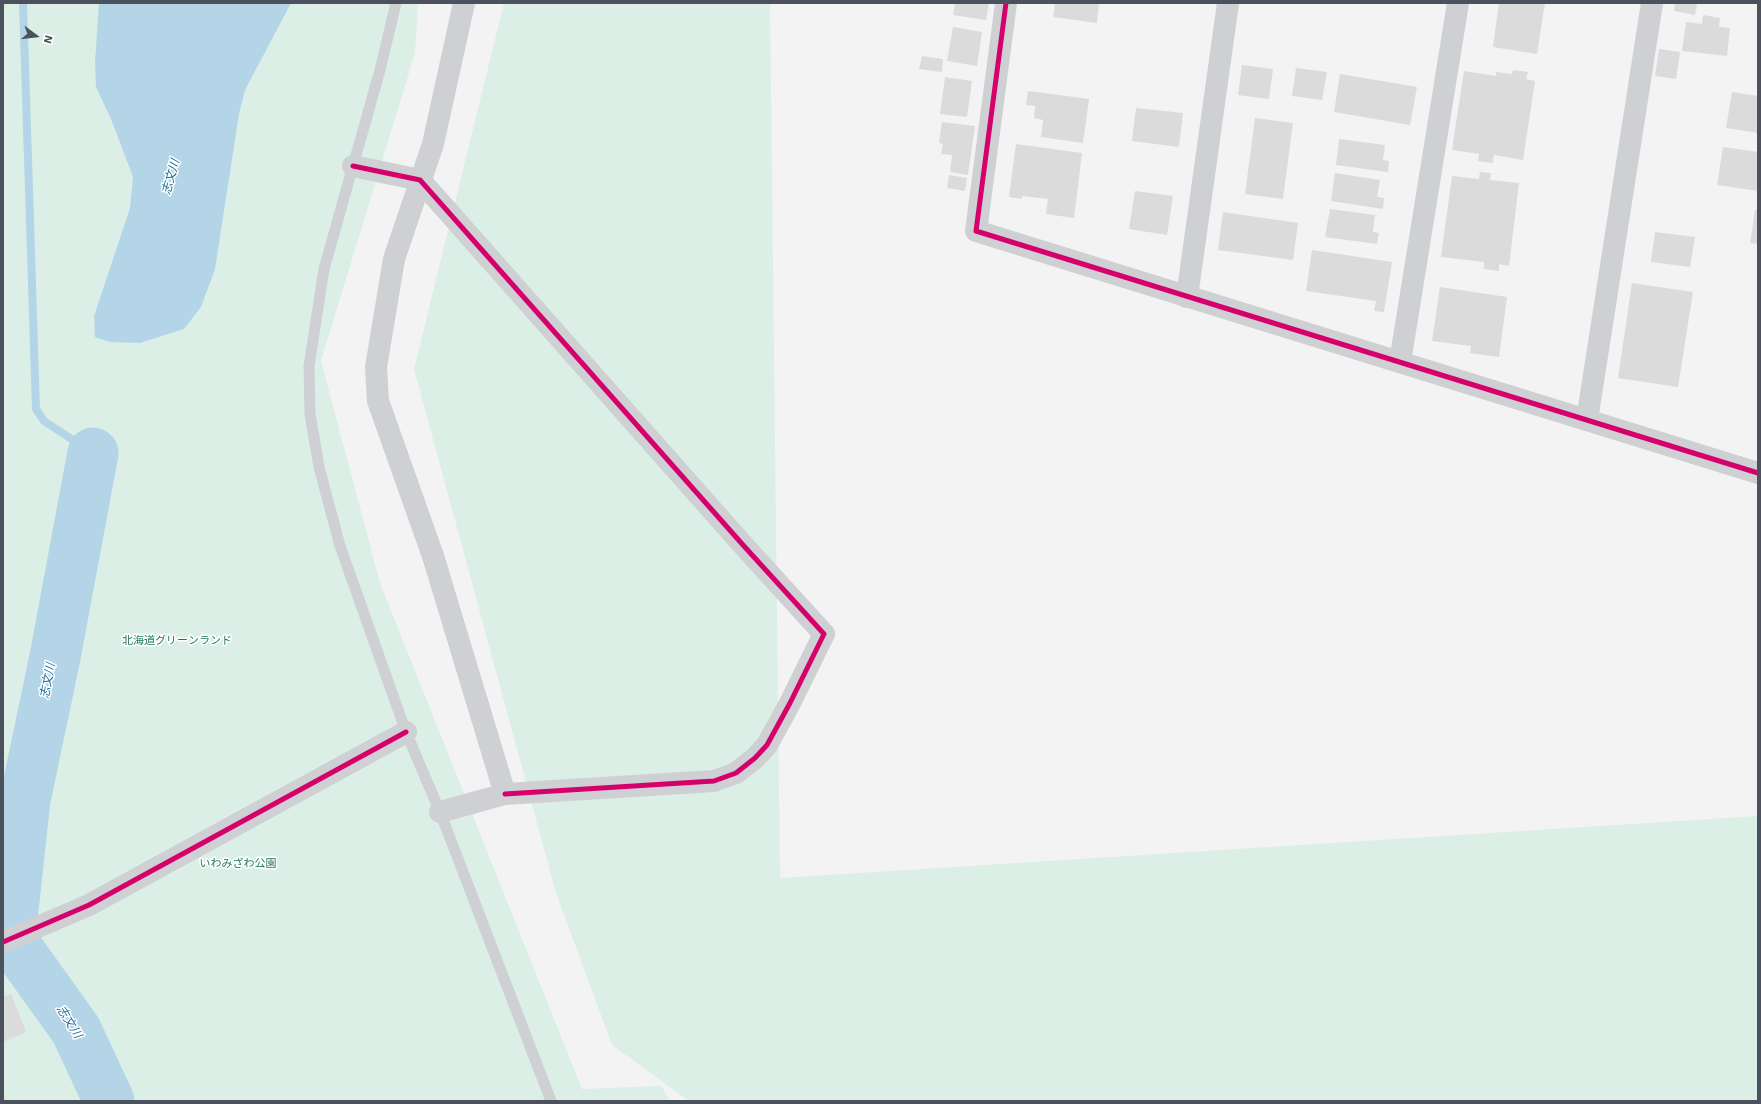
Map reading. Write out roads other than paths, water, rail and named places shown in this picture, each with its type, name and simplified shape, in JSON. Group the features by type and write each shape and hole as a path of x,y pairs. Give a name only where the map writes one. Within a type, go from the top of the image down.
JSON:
{"street":[{"path":"464,3 433,144 394,259 376,367 378,401 433,556 505,794"},
{"path":"1006,3 976,232 1758,473"},
{"path":"1187,297 1228,3"},
{"path":"1400,362 1458,3"},
{"path":"1588,420 1652,3"},
{"path":"353,166 420,180 743,545 824,634 790,703 767,745 756,758 736,773 714,781 505,794 440,812"},
{"path":"3,942 90,905 406,732"}],"lane":[{"path":"396,3 380,70 324,269 309,366 310,414 319,467 340,546 406,732 440,812 550,1101"}],"water":[{"path":"99,3 291,3 245,90 239,114 215,269 201,307 184,329 140,343 110,342 95,337 94,316 130,208 133,177 111,119 96,87 95,62"}],"waterway":[{"path":"23,3 36,409 44,421 93,453"},
{"name":"志文川","path":"13,910 25,800 55,657 93,453"},
{"name":"志文川","path":"18,949 76,1030 109,1101"}],"park label":[{"name":"北海道グリーンランド","path":"177,641"},
{"name":"いわみざわ公園","path":"238,864"}]}
